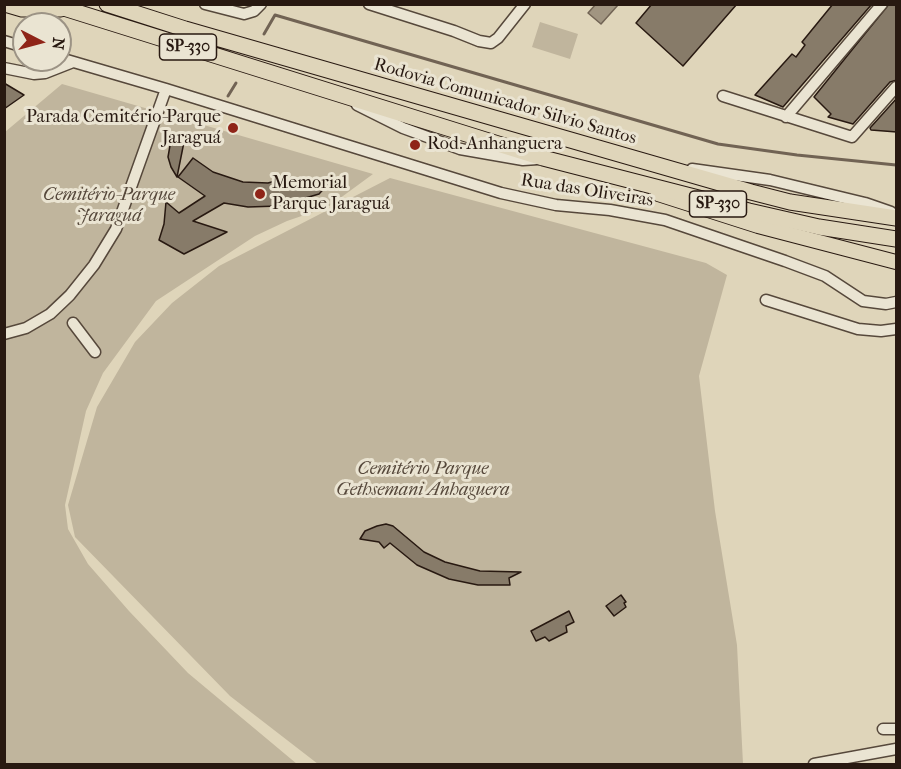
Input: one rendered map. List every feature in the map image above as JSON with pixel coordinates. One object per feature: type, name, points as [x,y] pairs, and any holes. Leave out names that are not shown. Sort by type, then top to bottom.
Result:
[{"type":"highway","points":[[5,4],[22,9],[67,9]]},
{"type":"highway","name":"SP-330","points":[[51,4],[543,158],[749,212],[819,227],[897,239]]},
{"type":"highway","name":"Rodovia Comunicador Silvio Santos","points":[[107,4],[185,29],[790,202],[897,216]]},
{"type":"main road","points":[[599,173],[758,226],[897,262]]},
{"type":"street","points":[[205,4],[244,14],[254,11],[261,4]]},
{"type":"street","points":[[369,4],[490,43],[498,38],[525,4]]},
{"type":"street","points":[[786,117],[882,4]]},
{"type":"street","points":[[4,68],[34,74],[45,73],[73,62]]},
{"type":"street","name":"Rua das Oliveiras","points":[[73,62],[501,194],[556,206],[609,210],[665,220],[825,276],[863,301],[897,303]]},
{"type":"street","points":[[723,96],[852,137],[897,87]]},
{"type":"street","points":[[4,334],[26,328],[50,314],[70,295],[94,265],[116,229],[166,89]]},
{"type":"street","points":[[766,300],[858,329],[881,331],[897,329]]},
{"type":"street","points":[[73,323],[95,352]]},
{"type":"street","points":[[883,729],[897,729]]},
{"type":"street","points":[[814,765],[897,749]]},
{"type":"green space","points":[[540,22],[578,34],[570,59],[532,47]]},
{"type":"green space","name":"Cemitério-Parque Jaraguá","points":[[62,84],[373,174],[328,207],[287,221],[255,236],[156,301],[103,373],[86,411],[65,505],[68,529],[88,564],[129,611],[188,673],[297,764],[5,764],[5,132]]},
{"type":"green space","name":"Cemitério Parque Gethsemani Anhaguera","points":[[390,178],[706,263],[727,275],[699,376],[715,511],[737,645],[743,764],[318,764],[230,696],[75,537],[68,505],[97,407],[135,342],[172,303],[219,266]]},
{"type":"shaded area","points":[[596,4],[618,5],[601,24],[588,13]]},
{"type":"building","points":[[652,4],[737,4],[683,66],[636,23]]},
{"type":"building","points":[[833,4],[872,4],[783,107],[755,95],[792,54],[796,57],[805,45],[802,42]]},
{"type":"building","points":[[889,4],[897,4],[897,80],[890,82],[853,124],[828,117],[831,114],[814,97]]},
{"type":"building","points":[[4,83],[24,95],[4,109]]},
{"type":"building","points":[[897,98],[897,132],[871,130],[870,128]]},
{"type":"building","points":[[172,134],[185,137],[177,177],[168,157]]},
{"type":"building","name":"Memorial Parque Jaraguá","points":[[193,158],[213,172],[243,182],[268,183],[290,177],[295,189],[318,181],[331,181],[319,194],[278,206],[248,207],[224,203],[193,221],[227,232],[184,254],[159,240],[164,224],[166,202],[179,213],[205,196],[178,177]]},
{"type":"building","points":[[386,524],[393,526],[424,552],[445,562],[480,571],[521,572],[509,578],[510,585],[478,585],[449,579],[417,565],[390,543],[384,548],[379,542],[360,539],[365,531]]},
{"type":"building","points":[[621,595],[626,602],[624,603],[626,607],[614,616],[606,606]]},
{"type":"building","points":[[569,611],[574,622],[566,626],[567,632],[549,641],[545,637],[536,641],[531,631]]},
{"type":"waterway","points":[[264,34],[275,15],[718,144],[896,165]]},
{"type":"waterway","points":[[228,96],[236,83]]},
{"type":"place","name":"Parada Cemitério-Parque Jaraguá","points":[[233,128]]},
{"type":"place","name":"Rod. Anhanguera","points":[[415,145]]},
{"type":"place","name":"Memorial Parque Jaraguá","points":[[260,194]]}]
